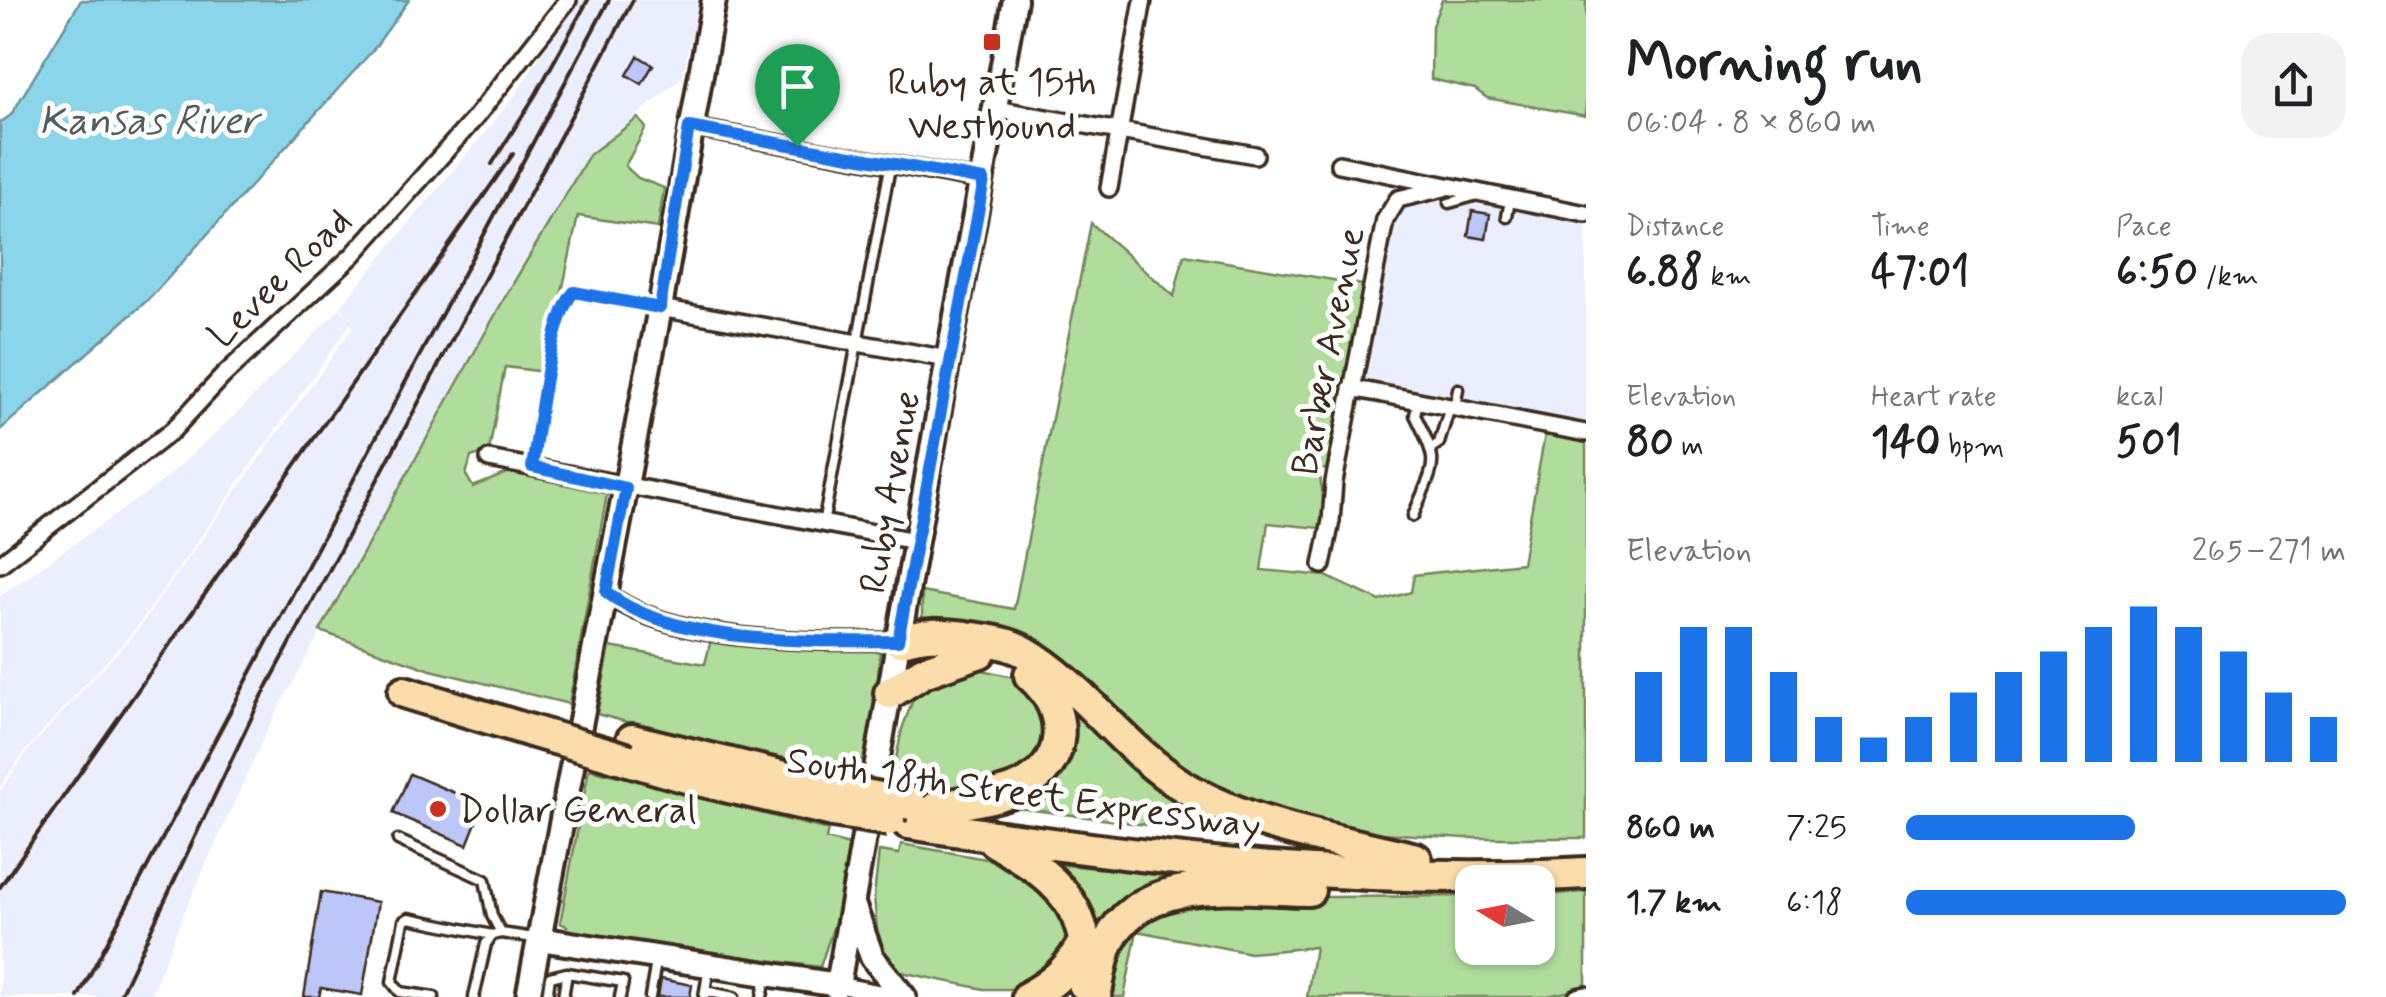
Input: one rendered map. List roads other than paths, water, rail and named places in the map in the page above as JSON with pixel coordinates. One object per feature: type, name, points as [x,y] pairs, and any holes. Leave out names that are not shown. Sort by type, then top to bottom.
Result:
[{"type":"highway","points":[[898,641],[928,632],[1000,642],[1022,650],[1181,785],[1224,807],[1273,825],[1416,859]]},
{"type":"highway","points":[[898,641],[1003,658],[1047,688],[1060,729],[1056,750],[1037,778],[1020,787],[919,812]]},
{"type":"highway","points":[[890,692],[923,672],[980,652]]},
{"type":"highway","name":"South 18th Street Expressway","points":[[407,684],[630,750],[690,778],[834,800],[1179,844],[1416,859],[1586,856]]},
{"type":"highway","name":"South 18th Street Expressway","points":[[919,812],[983,835],[1212,864],[1328,874],[1586,873]]},
{"type":"highway","points":[[983,835],[1035,865],[1069,898],[1081,920],[1085,940],[1087,963],[1082,997]]},
{"type":"highway","points":[[1095,997],[1108,944],[1118,928],[1131,913],[1163,896],[1202,890],[1355,890],[1445,876]]},
{"type":"highway","points":[[1028,997],[1053,983],[1073,963],[1085,940]]},
{"type":"street","name":"Levee Road","points":[[0,564],[174,430],[223,376],[353,256],[475,118],[568,0]]},
{"type":"street","points":[[528,997],[660,308],[714,0]]},
{"type":"street","name":"Ruby Avenue","points":[[837,991],[948,359],[1016,0]]},
{"type":"street","points":[[1109,188],[1143,0]]},
{"type":"street","points":[[996,109],[1255,156]]},
{"type":"street","points":[[689,127],[984,180]]},
{"type":"street","points":[[1339,164],[1427,181],[1447,196],[1478,194],[1586,214]]},
{"type":"street","name":"Barber Avenue","points":[[1322,565],[1351,388],[1385,220],[1398,199],[1447,196]]},
{"type":"street","points":[[660,308],[948,359]]},
{"type":"street","points":[[1351,388],[1586,433]]},
{"type":"street","points":[[489,460],[916,540]]},
{"type":"street","points":[[606,592],[623,606],[667,623],[745,636],[898,641]]},
{"type":"street","points":[[852,901],[872,957],[903,997]]},
{"type":"street","points":[[539,938],[720,966],[764,985],[903,997]]},
{"type":"street","points":[[1578,997],[1586,995]]},
{"type":"lane","points":[[823,524],[891,162]]},
{"type":"lane","points":[[1507,217],[1510,200]]},
{"type":"lane","points":[[532,467],[566,300],[574,292],[660,308]]},
{"type":"lane","points":[[1433,447],[1439,443],[1458,389]]},
{"type":"lane","points":[[1413,516],[1434,462],[1433,447],[1415,416],[1418,401]]},
{"type":"lane","points":[[398,840],[485,880],[496,934]]},
{"type":"lane","points":[[434,997],[400,992],[392,982],[404,921],[409,918],[539,938]]},
{"type":"lane","points":[[474,997],[486,944],[496,934]]},
{"type":"lane","points":[[581,975],[597,948]]},
{"type":"lane","points":[[597,948],[602,979]]},
{"type":"lane","points":[[650,997],[657,957]]},
{"type":"lane","points":[[720,966],[731,996],[704,994],[720,966]]},
{"type":"lane","points":[[563,997],[567,973]]},
{"type":"lane","points":[[547,997],[550,977],[567,973],[622,982],[620,997]]},
{"type":"water","name":"Kansas River","points":[[81,0],[409,0],[373,50],[151,297],[0,430],[0,123],[11,115]]},
{"type":"railway","points":[[492,164],[588,0]]},
{"type":"railway","points":[[78,997],[609,0]]},
{"type":"railway","points":[[119,997],[258,704],[633,0]]},
{"type":"railway","points":[[0,887],[513,154]]},
{"type":"place","name":"Ruby at 15th Westbound","points":[[992,42]]},
{"type":"place","name":"Dollar General","points":[[438,809]]}]
